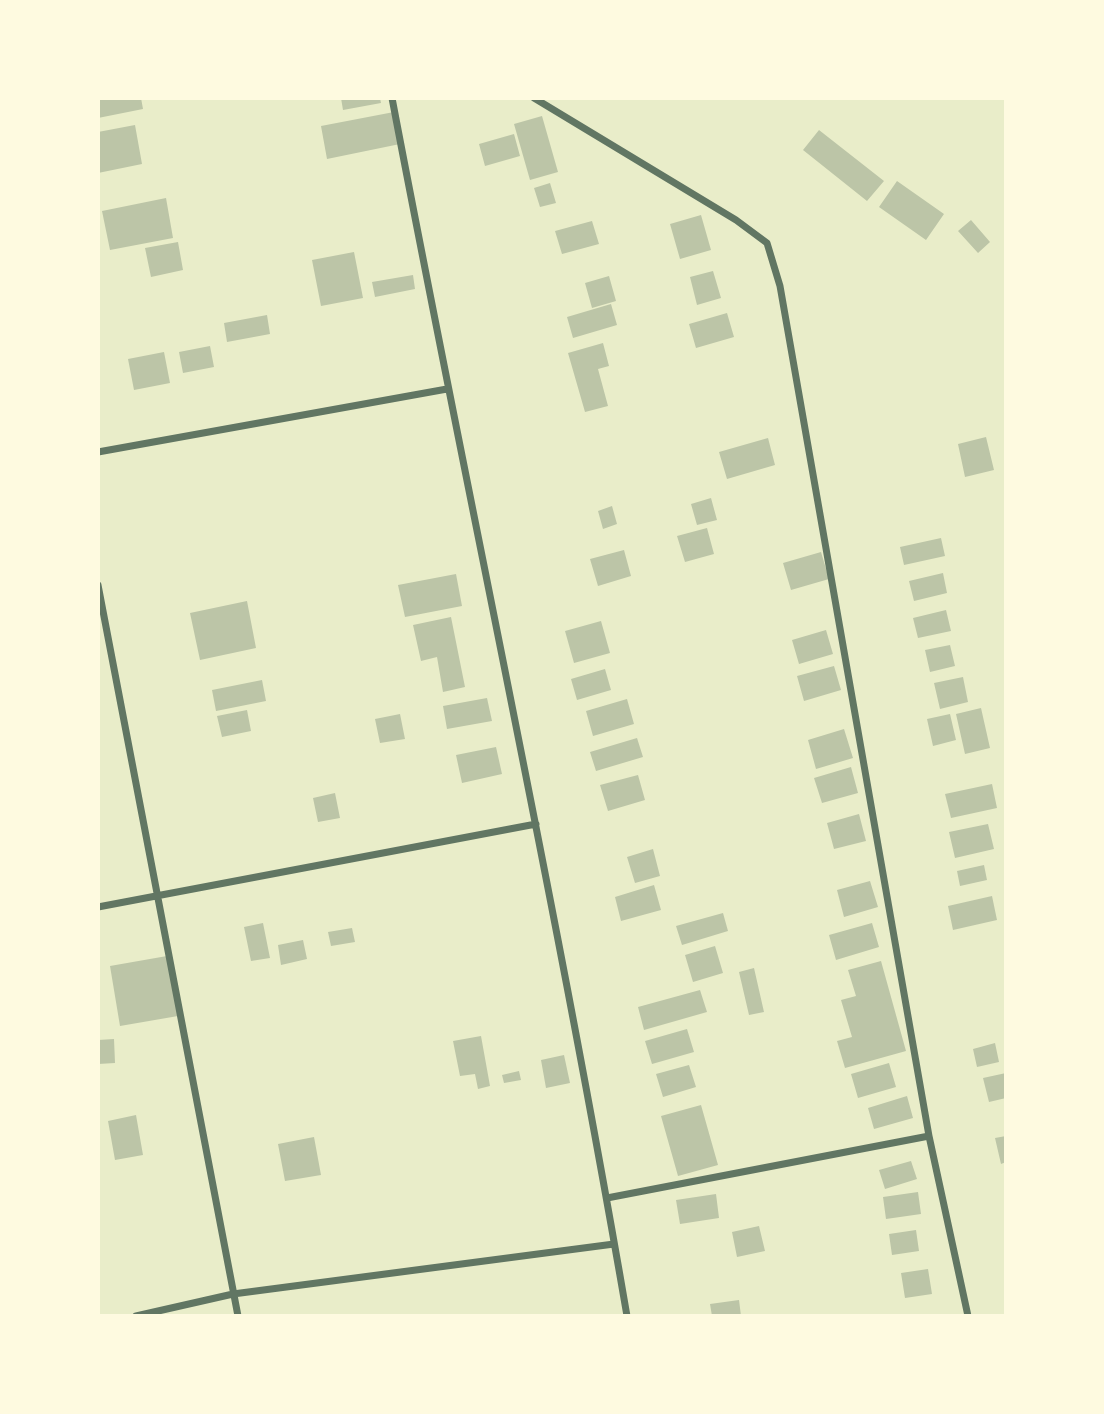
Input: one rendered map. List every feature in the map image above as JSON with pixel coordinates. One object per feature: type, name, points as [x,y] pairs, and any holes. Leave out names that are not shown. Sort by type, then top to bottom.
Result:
[{"type":"street","points":[[392,98],[447,389],[536,824],[627,1316]]},
{"type":"street","points":[[534,98],[736,220],[767,243],[780,286],[929,1136],[968,1316]]},
{"type":"street","points":[[98,452],[447,389]]},
{"type":"street","points":[[98,585],[238,1316]]},
{"type":"street","points":[[98,907],[536,824]]},
{"type":"street","points":[[607,1198],[929,1136]]},
{"type":"street","points":[[136,1316],[233,1294],[614,1244]]},
{"type":"building","points":[[98,98],[141,98],[143,109],[98,118]]},
{"type":"building","points":[[341,98],[380,98],[381,103],[343,110]]},
{"type":"building","points":[[394,112],[400,144],[327,159],[321,126]]},
{"type":"building","points":[[542,116],[558,172],[530,180],[514,124]]},
{"type":"building","points":[[135,125],[142,164],[98,173],[98,132]]},
{"type":"building","points":[[819,130],[884,181],[867,201],[803,150]]},
{"type":"building","points":[[514,134],[520,156],[485,166],[479,144]]},
{"type":"building","points":[[897,181],[944,214],[926,240],[879,207]]},
{"type":"building","points":[[550,183],[556,203],[540,207],[534,188]]},
{"type":"building","points":[[166,198],[173,238],[110,250],[102,211]]},
{"type":"building","points":[[701,215],[711,250],[680,259],[670,224]]},
{"type":"building","points":[[971,220],[990,242],[978,253],[958,231]]},
{"type":"building","points":[[592,221],[599,244],[562,254],[555,231]]},
{"type":"building","points":[[178,242],[183,270],[151,277],[145,248]]},
{"type":"building","points":[[354,252],[363,298],[321,306],[312,260]]},
{"type":"building","points":[[713,271],[721,298],[697,305],[690,277]]},
{"type":"building","points":[[413,275],[415,289],[375,297],[372,282]]},
{"type":"building","points":[[609,276],[616,301],[592,308],[585,283]]},
{"type":"building","points":[[611,304],[617,325],[573,338],[567,317]]},
{"type":"building","points":[[727,313],[734,337],[696,348],[689,324]]},
{"type":"building","points":[[267,315],[270,334],[227,342],[224,323]]},
{"type":"building","points":[[603,343],[609,366],[598,369],[608,406],[585,412],[568,353]]},
{"type":"building","points":[[210,346],[214,367],[183,373],[179,352]]},
{"type":"building","points":[[164,352],[170,383],[134,390],[128,359]]},
{"type":"building","points":[[986,437],[994,470],[965,477],[958,444]]},
{"type":"building","points":[[768,438],[775,465],[727,479],[719,452]]},
{"type":"building","points":[[711,498],[717,520],[697,525],[691,504]]},
{"type":"building","points":[[612,506],[617,524],[603,529],[598,511]]},
{"type":"building","points":[[707,528],[714,554],[685,562],[677,536]]},
{"type":"building","points":[[941,538],[945,556],[904,565],[900,547]]},
{"type":"building","points":[[624,550],[631,576],[598,586],[590,559]]},
{"type":"building","points":[[821,552],[829,579],[791,590],[783,563]]},
{"type":"building","points":[[943,573],[947,593],[914,601],[909,581]]},
{"type":"building","points":[[456,574],[462,606],[405,617],[398,585]]},
{"type":"building","points":[[247,601],[256,648],[200,660],[190,613]]},
{"type":"building","points":[[946,610],[951,631],[918,638],[913,618]]},
{"type":"building","points":[[451,617],[465,687],[443,692],[437,657],[421,661],[413,625]]},
{"type":"building","points":[[601,621],[610,653],[574,663],[565,631]]},
{"type":"building","points":[[826,630],[833,654],[799,664],[792,640]]},
{"type":"building","points":[[950,645],[955,666],[930,672],[925,650]]},
{"type":"building","points":[[834,666],[841,690],[804,701],[797,676]]},
{"type":"building","points":[[605,669],[611,690],[577,700],[571,679]]},
{"type":"building","points":[[963,677],[968,702],[940,709],[934,683]]},
{"type":"building","points":[[262,680],[266,701],[216,711],[212,690]]},
{"type":"building","points":[[487,698],[492,721],[447,729],[443,706]]},
{"type":"building","points":[[627,699],[634,724],[593,736],[586,711]]},
{"type":"building","points":[[981,708],[990,748],[965,754],[956,714]]},
{"type":"building","points":[[247,710],[251,731],[222,737],[217,716]]},
{"type":"building","points":[[400,714],[405,739],[380,743],[375,719]]},
{"type":"building","points":[[950,714],[956,740],[933,746],[927,719]]},
{"type":"building","points":[[844,729],[853,758],[816,769],[808,740]]},
{"type":"building","points":[[637,738],[643,757],[596,771],[590,752]]},
{"type":"building","points":[[496,747],[502,774],[462,783],[456,755]]},
{"type":"building","points":[[851,767],[858,793],[822,803],[814,778]]},
{"type":"building","points":[[638,775],[645,800],[608,811],[600,785]]},
{"type":"building","points":[[992,784],[997,808],[951,818],[945,794]]},
{"type":"building","points":[[335,793],[340,818],[318,822],[313,798]]},
{"type":"building","points":[[859,814],[866,841],[834,849],[827,823]]},
{"type":"building","points":[[988,824],[994,849],[955,858],[949,832]]},
{"type":"building","points":[[653,849],[660,876],[635,883],[627,857]]},
{"type":"building","points":[[984,865],[987,880],[960,886],[957,871]]},
{"type":"building","points":[[870,881],[878,907],[844,917],[837,890]]},
{"type":"building","points":[[654,885],[661,910],[621,921],[615,897]]},
{"type":"building","points":[[992,896],[997,920],[953,930],[948,906]]},
{"type":"building","points":[[723,913],[728,931],[682,945],[676,926]]},
{"type":"building","points":[[263,923],[270,958],[251,961],[244,927]]},
{"type":"building","points":[[872,923],[879,947],[836,960],[829,935]]},
{"type":"building","points":[[352,928],[355,942],[331,946],[328,932]]},
{"type":"building","points":[[303,940],[307,959],[281,965],[278,945]]},
{"type":"building","points":[[715,946],[723,973],[693,982],[685,955]]},
{"type":"building","points":[[167,956],[178,1016],[120,1026],[110,966]]},
{"type":"building","points":[[881,961],[906,1051],[845,1068],[837,1041],[852,1037],[841,1000],[856,996],[848,970]]},
{"type":"building","points":[[754,968],[764,1012],[749,1015],[739,972]]},
{"type":"building","points":[[700,990],[707,1012],[644,1030],[638,1007]]},
{"type":"building","points":[[687,1029],[694,1052],[652,1064],[645,1041]]},
{"type":"building","points":[[481,1036],[490,1086],[478,1089],[475,1074],[460,1076],[453,1041]]},
{"type":"building","points":[[114,1039],[115,1063],[98,1064],[98,1040]]},
{"type":"building","points":[[995,1043],[999,1062],[977,1067],[973,1049]]},
{"type":"building","points":[[564,1055],[570,1083],[546,1088],[541,1060]]},
{"type":"building","points":[[889,1063],[896,1087],[858,1098],[851,1074]]},
{"type":"building","points":[[689,1065],[696,1087],[663,1097],[656,1074]]},
{"type":"building","points":[[519,1071],[521,1080],[504,1083],[502,1075]]},
{"type":"building","points":[[1006,1073],[1006,1098],[989,1102],[983,1078]]},
{"type":"building","points":[[907,1096],[913,1118],[874,1129],[868,1108]]},
{"type":"building","points":[[701,1105],[718,1165],[678,1176],[661,1116]]},
{"type":"building","points":[[136,1115],[143,1155],[115,1160],[108,1121]]},
{"type":"building","points":[[1006,1136],[1006,1162],[1001,1164],[995,1138]]},
{"type":"building","points":[[314,1137],[321,1175],[285,1181],[278,1144]]},
{"type":"building","points":[[911,1161],[917,1179],[885,1189],[879,1170]]},
{"type":"building","points":[[918,1192],[921,1214],[886,1219],[883,1197]]},
{"type":"building","points":[[716,1194],[719,1218],[680,1224],[676,1200]]},
{"type":"building","points":[[759,1226],[765,1251],[737,1257],[732,1232]]},
{"type":"building","points":[[916,1230],[919,1251],[892,1255],[889,1234]]},
{"type":"building","points":[[928,1269],[932,1294],[905,1298],[901,1273]]},
{"type":"building","points":[[739,1300],[741,1316],[712,1316],[710,1304]]}]
